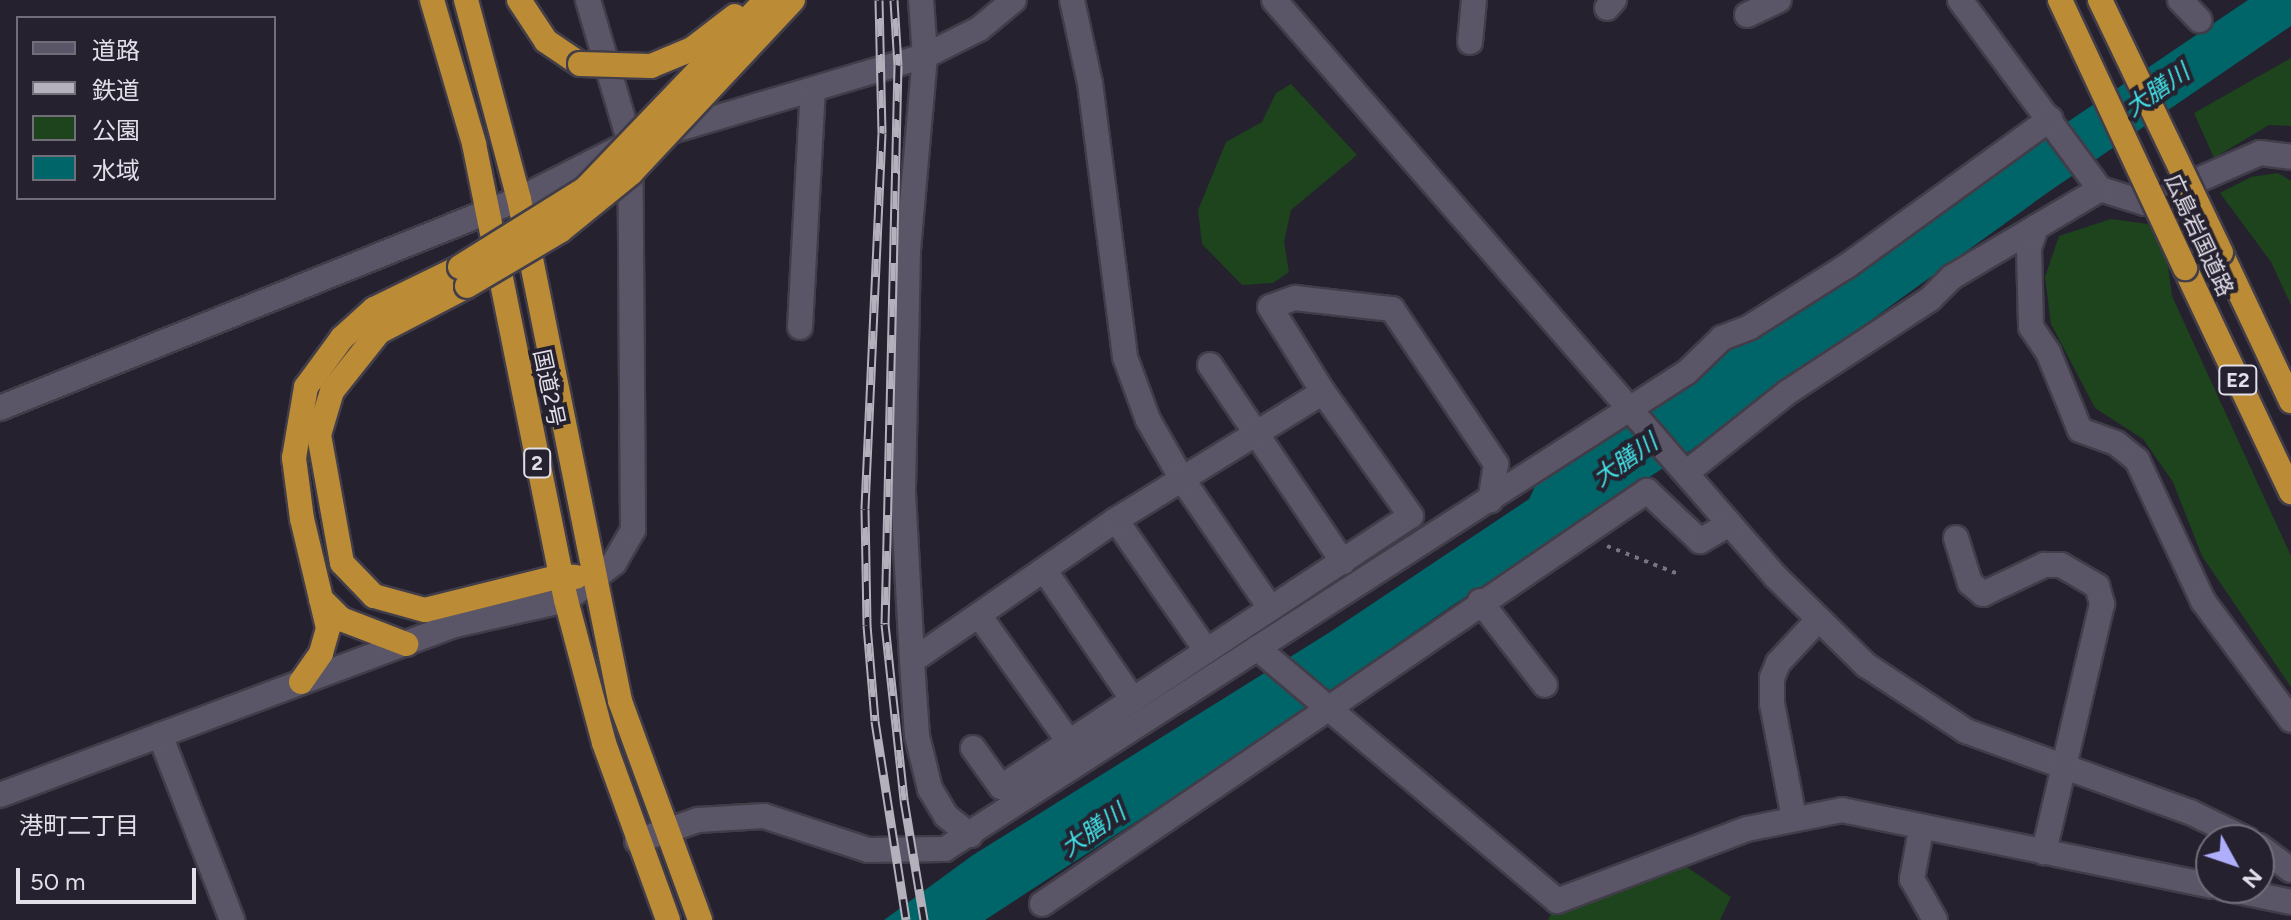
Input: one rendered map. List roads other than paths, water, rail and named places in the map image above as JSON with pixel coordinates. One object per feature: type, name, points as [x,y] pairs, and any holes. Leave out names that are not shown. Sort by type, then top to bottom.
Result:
[{"type":"highway","name":"国道2号","points":[[432,0],[474,144],[563,588],[604,743],[668,920]]},
{"type":"highway","name":"国道2号","points":[[466,0],[519,199],[592,578],[620,701],[700,920]]},
{"type":"highway","points":[[519,0],[546,41],[580,64],[651,66],[692,49],[757,0]]},
{"type":"highway","points":[[592,578],[563,588],[425,610],[374,596],[342,563],[326,494],[319,435],[332,391],[379,332],[464,276],[585,189],[766,0]]},
{"type":"highway","points":[[301,682],[321,653],[328,628],[294,458],[306,387],[342,338],[374,309],[464,276],[560,231],[631,173],[793,0]]},
{"type":"highway","name":"広島岩国道路","points":[[2060,0],[2291,492]]},
{"type":"highway","name":"広島岩国道路","points":[[2100,0],[2291,401]]},
{"type":"highway","points":[[321,599],[341,619],[406,644]]},
{"type":"street","points":[[588,0],[630,143],[633,530],[614,563],[592,578]]},
{"type":"street","points":[[921,0],[925,56],[908,264],[903,493],[912,661],[917,736],[930,789],[946,816],[970,835]]},
{"type":"street","points":[[0,408],[519,199],[630,143],[925,56],[979,29],[1014,0]]},
{"type":"street","points":[[1072,0],[1090,83],[1125,357],[1148,420],[1182,479],[1269,606]]},
{"type":"street","points":[[1274,0],[1730,524],[1818,620],[1866,665],[1920,705],[1966,731],[2062,769],[2190,812],[2215,824]]},
{"type":"street","points":[[1470,42],[1474,0]]},
{"type":"street","points":[[1747,15],[1779,0]]},
{"type":"street","points":[[2180,0],[2199,20]]},
{"type":"street","points":[[1963,1],[2097,185],[2145,203],[2260,153],[2291,157]]},
{"type":"street","points":[[800,327],[813,90]]},
{"type":"street","points":[[637,841],[698,820],[764,816],[868,850],[897,854],[945,849],[1263,653],[1325,605],[1687,372],[1722,338],[1750,327],[1847,266],[2053,122]]},
{"type":"street","points":[[1683,470],[1788,392],[1930,299],[1952,277],[2012,237],[2036,227],[2097,185]]},
{"type":"street","points":[[2036,227],[2029,249],[2031,327],[2048,352],[2080,430],[2116,443],[2137,460],[2203,601],[2291,720]]},
{"type":"street","points":[[973,748],[1001,787],[1269,606],[1411,516],[1323,392],[1270,307],[1295,298],[1392,309],[1496,464],[1490,501]]},
{"type":"street","points":[[1210,365],[1260,434],[1335,567],[1325,605]]},
{"type":"street","points":[[912,661],[981,618],[1116,520],[1260,434],[1323,392]]},
{"type":"street","points":[[1042,904],[1323,708],[1647,491],[1700,541],[1730,524]]},
{"type":"street","points":[[1116,520],[1206,650]]},
{"type":"street","points":[[1956,538],[1970,583],[1983,594],[2044,565],[2061,565],[2097,586],[2102,604],[2044,852]]},
{"type":"street","points":[[1045,571],[1133,700]]},
{"type":"street","points":[[0,795],[455,625],[563,588]]},
{"type":"street","points":[[1480,601],[1545,685]]},
{"type":"street","points":[[981,618],[1069,742]]},
{"type":"street","points":[[1794,818],[1772,704],[1772,678],[1778,663],[1818,620]]},
{"type":"street","points":[[1263,653],[1323,708],[1557,901],[1747,829],[1842,810],[1921,830],[2195,883]]},
{"type":"street","points":[[160,735],[232,920]]},
{"type":"street","points":[[1921,830],[1912,879],[1935,920]]},
{"type":"water","name":"大膳川","points":[[2248,0],[2291,0],[2291,26],[2047,193],[1694,448],[1450,607],[1237,756],[985,920],[884,920],[973,855],[1330,632],[1529,499],[1538,480]]},
{"type":"railway","points":[[879,0],[882,133],[865,509],[867,625],[875,721],[906,920]]},
{"type":"railway","points":[[894,0],[898,65],[885,624],[904,800],[924,920]]},
{"type":"district","name":"港町二丁目","points":[[79,826]]}]
